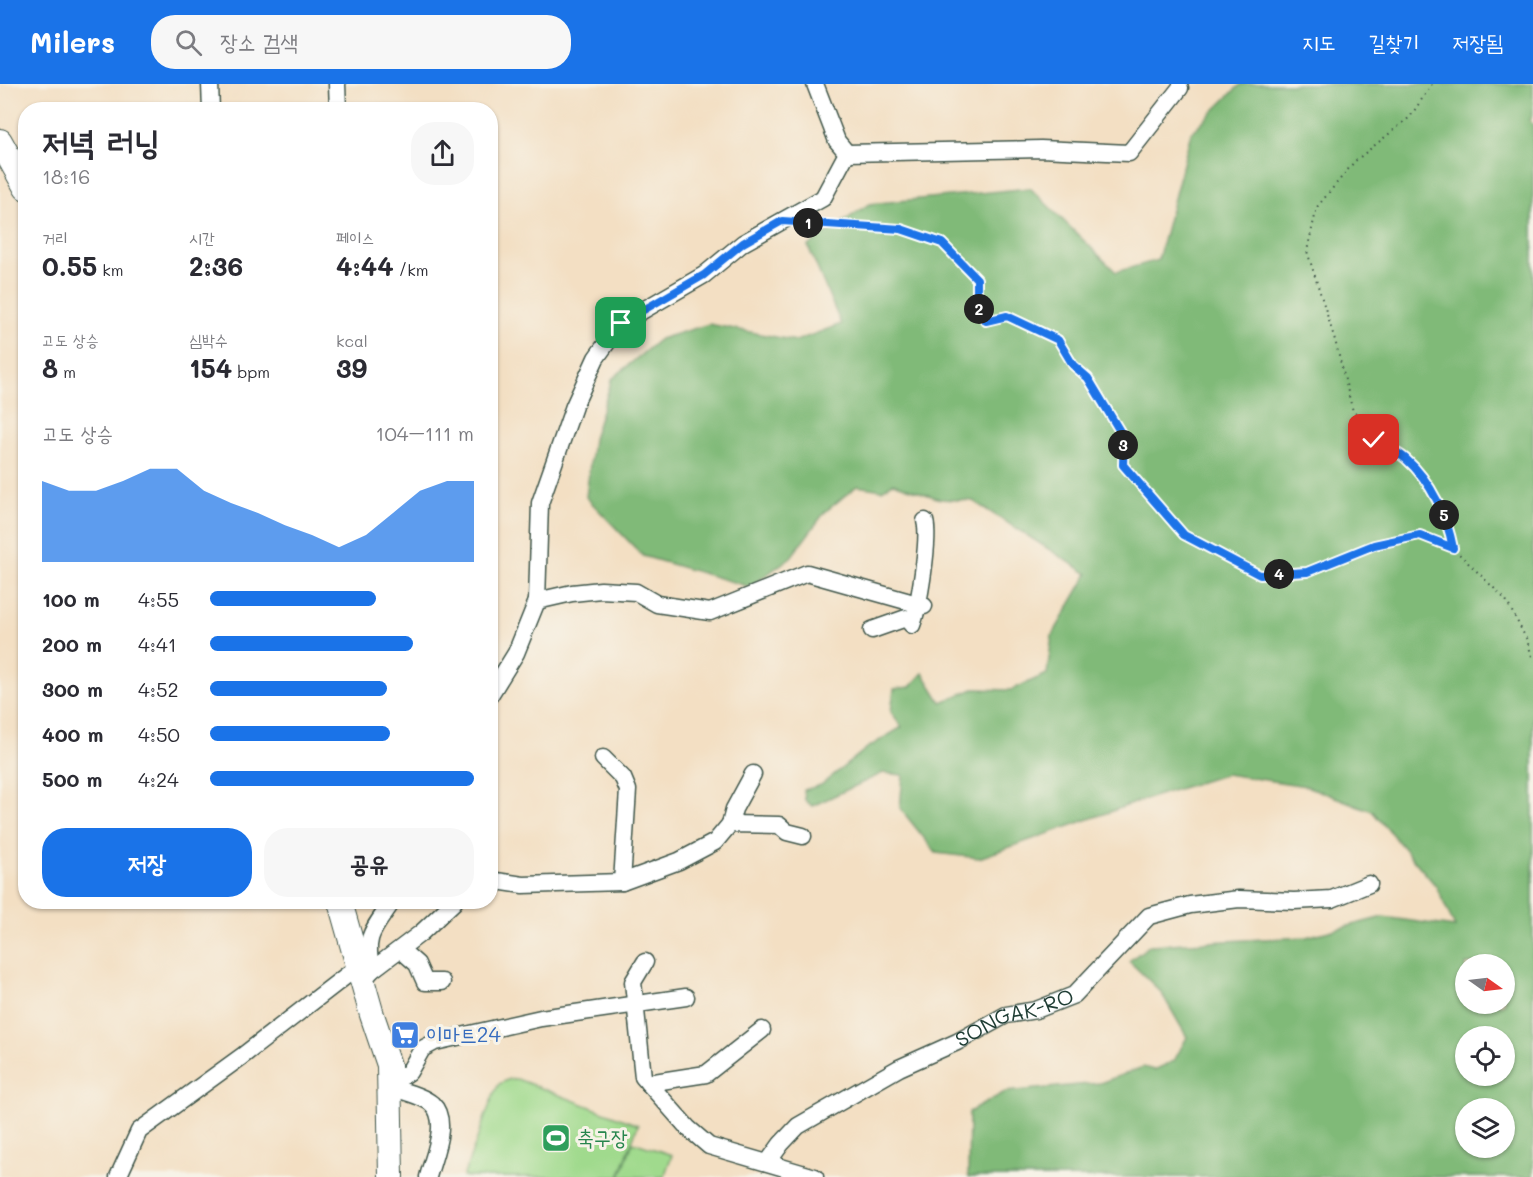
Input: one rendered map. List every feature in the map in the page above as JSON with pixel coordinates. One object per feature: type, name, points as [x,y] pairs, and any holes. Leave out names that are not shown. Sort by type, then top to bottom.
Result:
[{"type":"main road","points":[[0,141],[18,174]]},
{"type":"main road","points":[[0,154],[18,186]]},
{"type":"main road","points":[[343,909],[389,1065],[391,1177]]},
{"type":"main road","points":[[362,974],[380,1092],[381,1177]]},
{"type":"street","points":[[210,84],[211,102]]},
{"type":"street","points":[[337,84],[338,102]]},
{"type":"street","points":[[815,84],[837,141],[847,153]]},
{"type":"street","points":[[847,153],[1041,149],[1129,153],[1180,88]]},
{"type":"street","points":[[498,682],[516,653],[537,601],[540,503],[574,406],[596,358],[621,323],[704,275],[743,243],[823,198],[847,153]]},
{"type":"street","points":[[872,630],[906,618],[912,625],[922,605],[927,537],[925,521]]},
{"type":"street","points":[[537,601],[581,592],[636,592],[657,604],[710,612],[807,573],[922,605]]},
{"type":"street","points":[[603,758],[623,778],[628,790],[622,882]]},
{"type":"street","points":[[498,881],[523,885],[622,882],[679,861],[715,842],[730,824],[734,808],[753,774]]},
{"type":"street","points":[[730,824],[779,825],[787,832],[803,836]]},
{"type":"street","name":"SONGAK-RO","points":[[768,1162],[798,1126],[899,1068],[957,1042],[1006,1015],[1036,1010],[1074,995],[1149,916],[1190,905],[1239,899],[1294,902],[1332,899],[1369,884]]},
{"type":"street","points":[[362,974],[372,932],[387,909]]},
{"type":"street","points":[[118,1177],[139,1131],[241,1057],[401,950],[446,909]]},
{"type":"street","points":[[401,950],[417,964],[425,982],[442,982]]},
{"type":"street","points":[[645,962],[633,981],[633,1005],[643,1077],[688,1128],[709,1146],[814,1177]]},
{"type":"street","points":[[388,1086],[409,1072],[423,1049],[435,1042],[541,1018],[686,997]]},
{"type":"street","points":[[648,1083],[706,1074],[762,1030]]},
{"type":"street","points":[[388,1086],[431,1104],[439,1116],[439,1137],[428,1177]]},
{"type":"path","points":[[1432,84],[1410,117],[1355,161],[1317,207],[1307,251],[1352,408],[1374,440],[1406,459],[1435,495],[1449,526],[1453,548]]},
{"type":"path","points":[[782,221],[901,229],[942,243],[977,279],[977,305],[986,321],[1007,316],[1058,340],[1073,365],[1088,378],[1124,438],[1123,465],[1184,535],[1260,575],[1307,572],[1374,545],[1420,535],[1453,548],[1506,600],[1527,639],[1533,660]]},
{"type":"green space","points":[[1241,84],[1533,84],[1533,115],[1530,120],[1533,126],[1533,1177],[968,1177],[969,1112],[1005,1092],[1100,1083],[1143,1067],[1154,1070],[1174,1061],[1187,1037],[1161,992],[1129,961],[1150,945],[1306,937],[1383,917],[1455,927],[1436,886],[1372,811],[1306,786],[1226,774],[1143,800],[979,858],[936,853],[900,808],[903,775],[883,773],[812,806],[805,800],[804,790],[821,785],[867,748],[902,727],[891,712],[894,689],[910,687],[923,673],[941,702],[974,689],[1011,690],[1047,674],[1052,636],[1088,574],[973,501],[940,499],[893,483],[882,490],[857,486],[825,512],[791,557],[750,587],[643,556],[586,497],[593,439],[612,379],[660,339],[709,324],[796,341],[841,324],[808,246],[869,204],[1030,188],[1116,272],[1158,260],[1191,133]]},
{"type":"green space","name":"축구장","points":[[509,1079],[517,1079],[638,1125],[619,1177],[463,1177],[494,1093],[499,1084]]},
{"type":"green space","points":[[633,1142],[672,1155],[664,1177],[620,1177]]},
{"type":"place","name":"이마트24","points":[[405,1035]]},
{"type":"place","name":"축구장","points":[[556,1138]]},
{"type":"route","points":[[621,323],[704,275],[743,243],[782,221],[901,229],[942,243],[977,279],[977,305],[986,321],[1007,316],[1058,340],[1073,365],[1088,378],[1124,438],[1123,465],[1184,535],[1260,575],[1307,572],[1374,545],[1420,535],[1453,548],[1449,526],[1435,495],[1406,459],[1374,440]]}]
